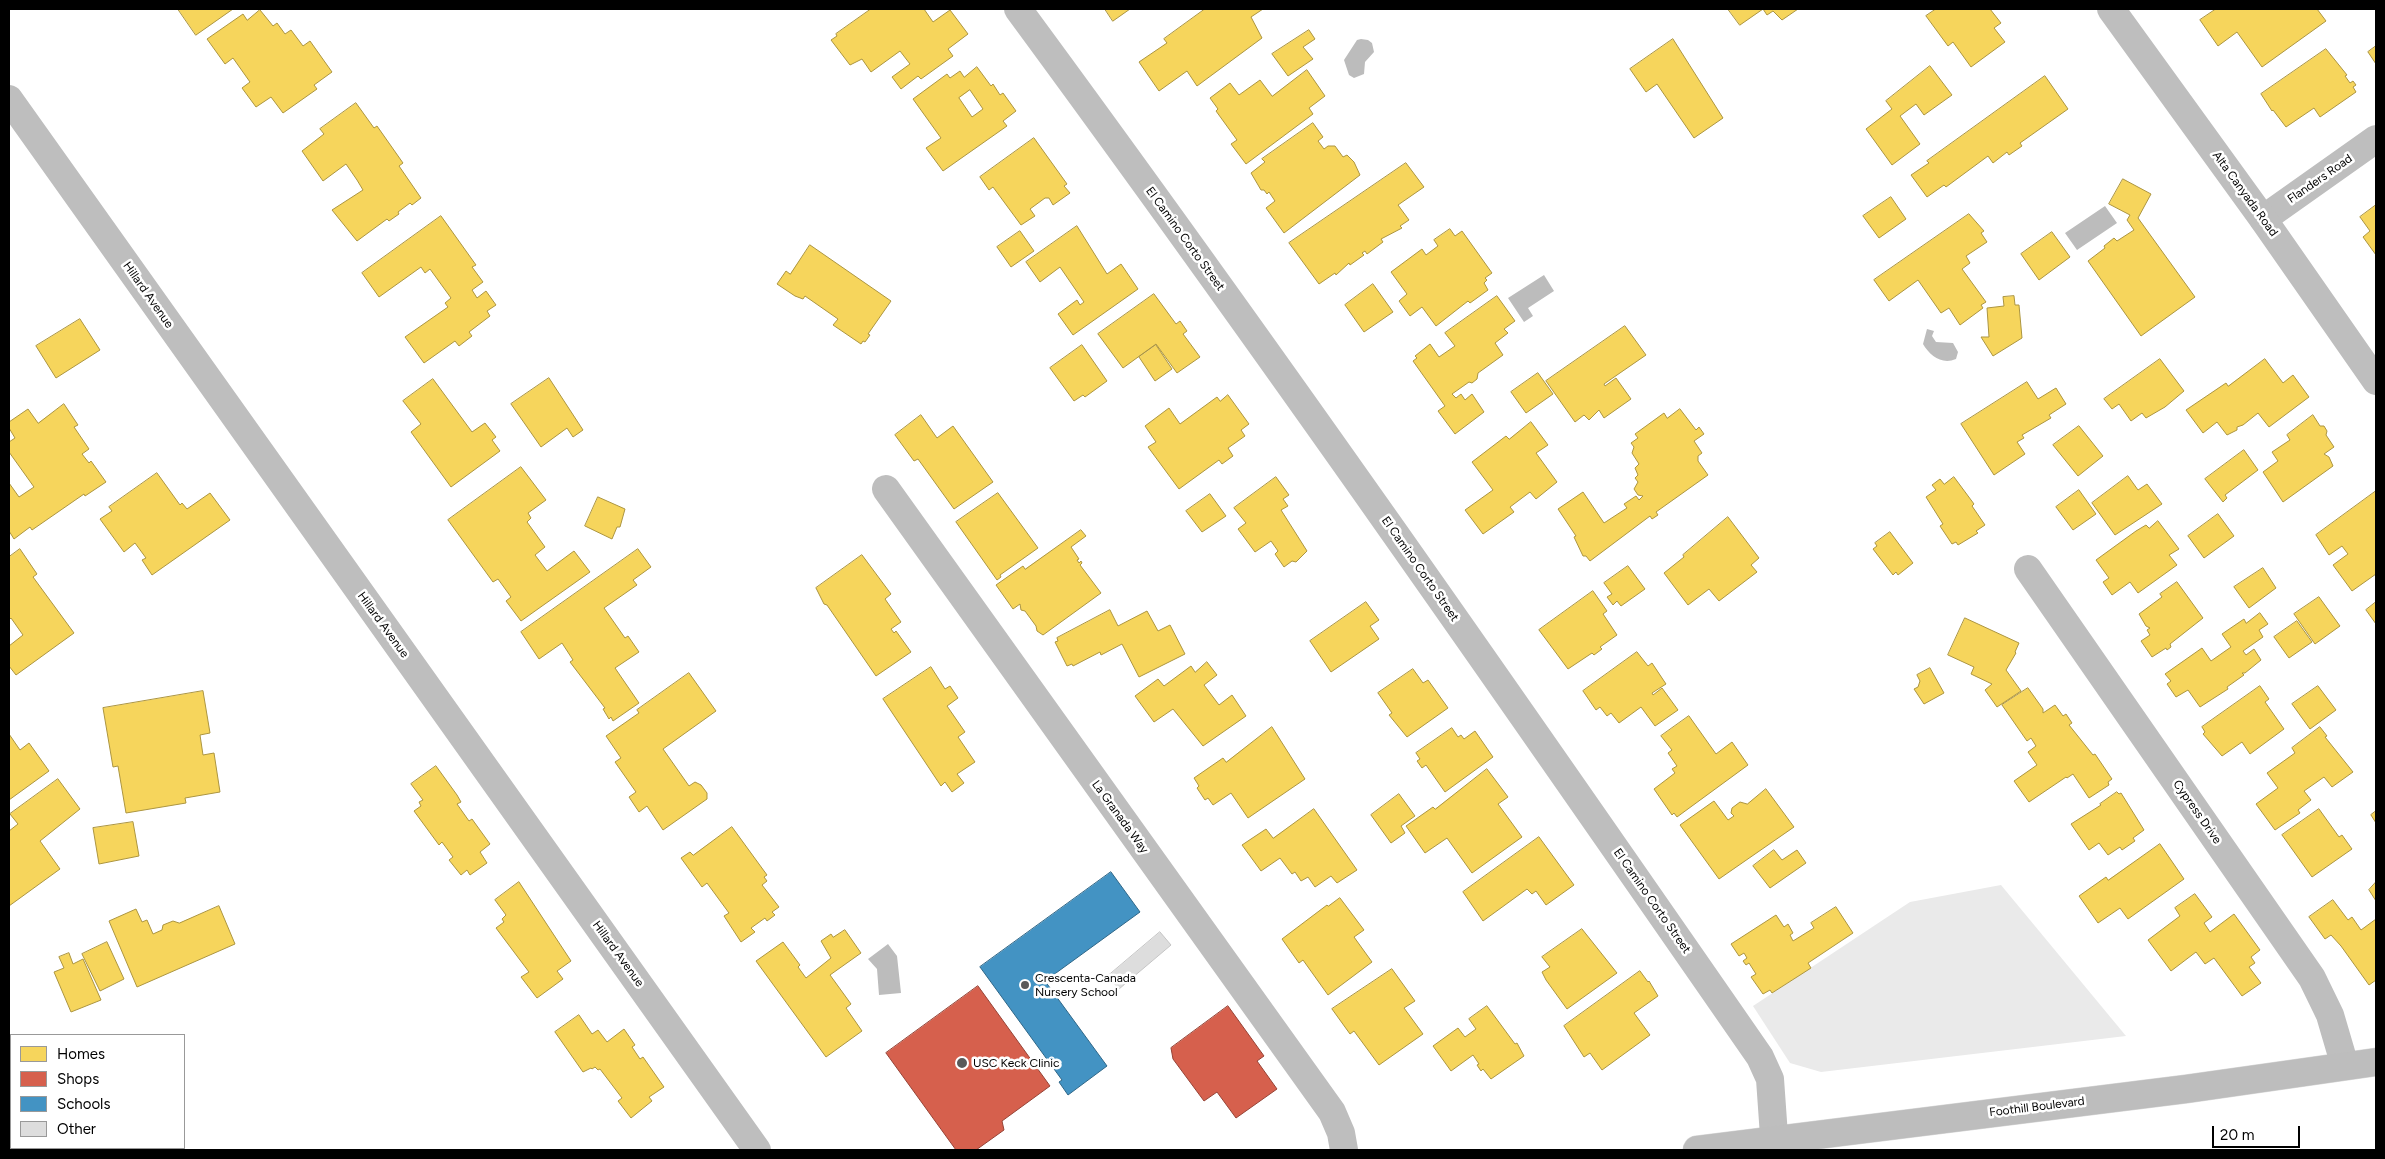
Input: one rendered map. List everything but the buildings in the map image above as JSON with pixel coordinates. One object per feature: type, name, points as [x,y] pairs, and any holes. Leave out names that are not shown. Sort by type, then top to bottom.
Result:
[{"type":"main road","name":"Foothill Boulevard","points":[[1697,1150],[1774,1145],[2376,1062]]},
{"type":"street","name":"El Camino Corto Street","points":[[1018,9],[1260,343],[1480,654],[1760,1057],[1770,1079],[1774,1145]]},
{"type":"street","name":"Alta Canyada Road","points":[[2111,9],[2263,219],[2376,381]]},
{"type":"street","name":"Hillard Avenue","points":[[9,99],[757,1150]]},
{"type":"street","name":"Flanders Road","points":[[2263,219],[2376,139]]},
{"type":"street","name":"La Granada Way","points":[[886,490],[1332,1112],[1341,1133],[1344,1150]]},
{"type":"street","name":"Cypress Drive","points":[[2028,569],[2312,978],[2330,1014],[2345,1066]]},
{"type":"shaded area","points":[[1361,39],[1372,43],[1374,52],[1365,62],[1364,74],[1354,78],[1349,75],[1344,60],[1357,40]]},
{"type":"shaded area","points":[[2105,206],[2117,223],[2077,250],[2065,233]]},
{"type":"shaded area","points":[[1544,275],[1554,291],[1528,308],[1533,316],[1524,322],[1508,298]]},
{"type":"shaded area","points":[[1927,329],[1934,331],[1932,336],[1936,342],[1953,343],[1958,352],[1956,359],[1951,361],[1941,360],[1929,352],[1923,344]]},
{"type":"shaded area","points":[[2001,885],[2126,1036],[1821,1072],[1790,1063],[1753,1006],[1910,902]]},
{"type":"shaded area","points":[[888,944],[897,956],[901,993],[879,995],[877,969],[868,959]]},
{"type":"place","name":"Crescenta-Canada Nursery School","points":[[1025,985]]},
{"type":"place","name":"USC Keck Clinic","points":[[962,1063]]}]
